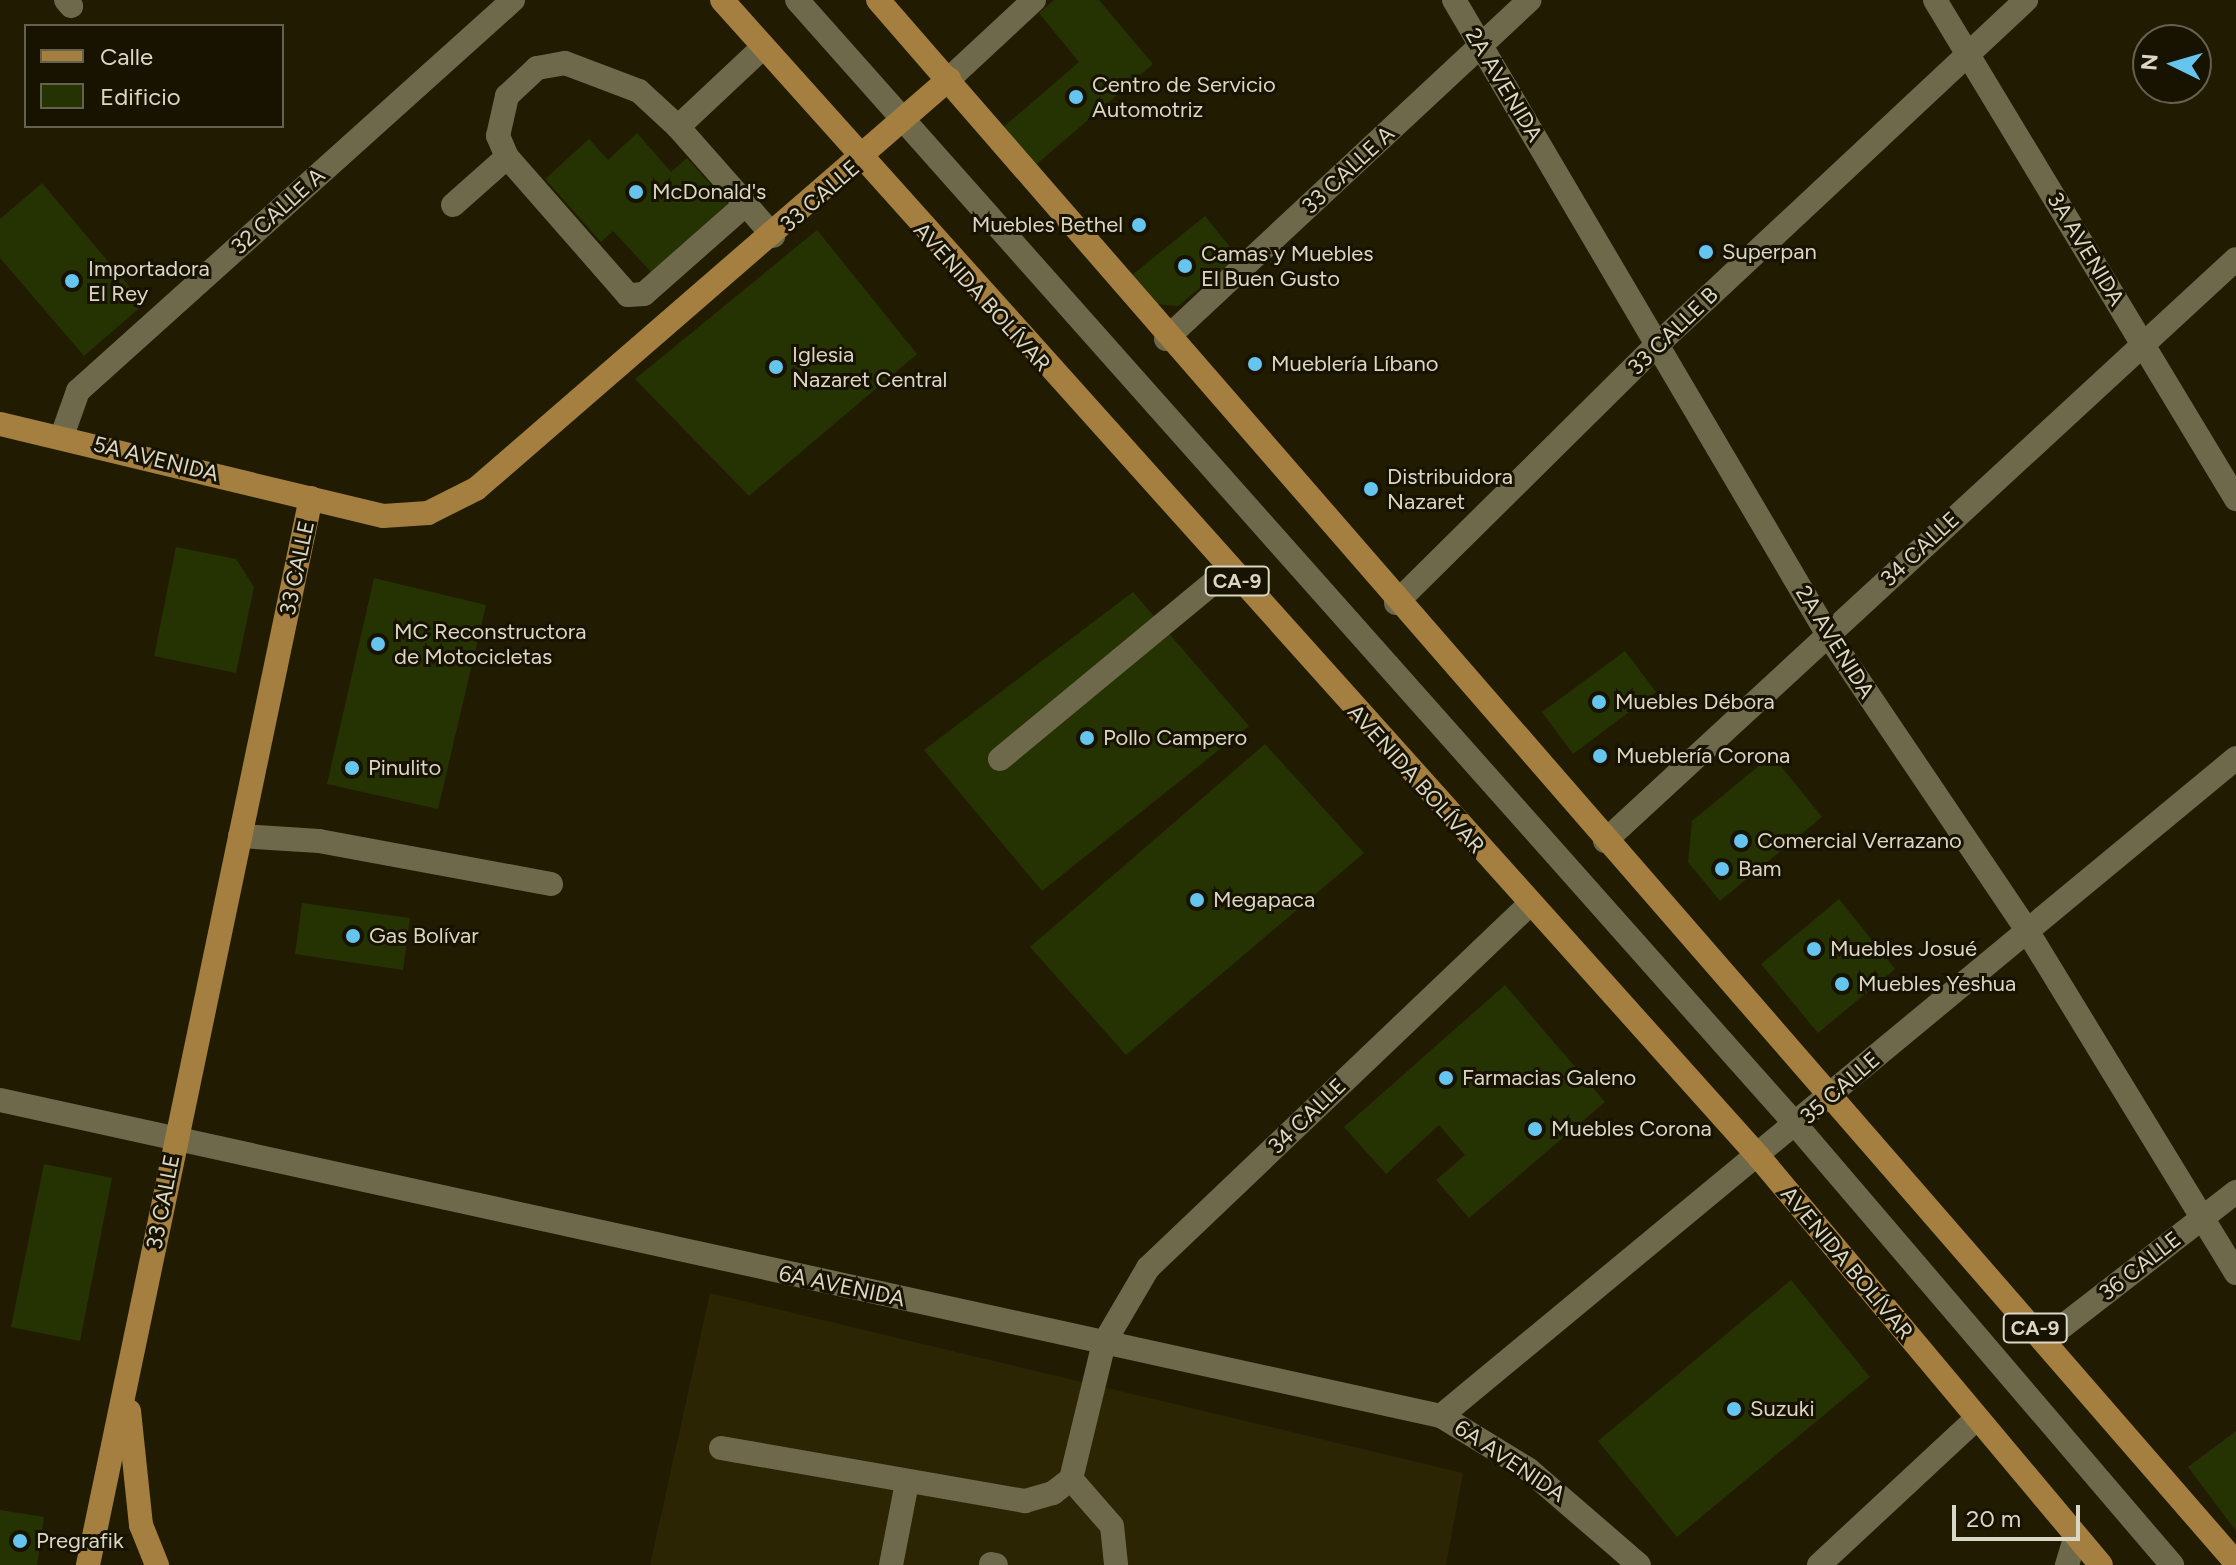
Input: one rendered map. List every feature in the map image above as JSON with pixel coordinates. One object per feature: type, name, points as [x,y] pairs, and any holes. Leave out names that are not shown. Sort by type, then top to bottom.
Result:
[{"type":"main road","name":"AVENIDA BOLÍVAR","points":[[722,0],[860,161],[1227,571],[1759,1157],[2101,1565]]},
{"type":"main road","name":"CA-9","points":[[878,0],[949,79],[1166,339],[1605,841],[1832,1094],[2236,1563]]},
{"type":"main road","name":"33 CALLE","points":[[127,1393],[175,1140],[311,498],[383,516],[428,513],[476,489],[860,161],[949,79]]},
{"type":"main road","name":"5A AVENIDA","points":[[0,424],[62,436],[311,498]]},
{"type":"main road","points":[[127,1393],[144,1565]]},
{"type":"main road","points":[[88,1565],[127,1393]]},
{"type":"main road","points":[[141,1525],[157,1565]]},
{"type":"street","name":"32 CALLE A","points":[[62,436],[78,391],[513,0]]},
{"type":"street","points":[[797,0],[1796,1125],[2172,1565]]},
{"type":"street","name":"33 CALLE","points":[[949,79],[1034,0]]},
{"type":"street","name":"2A AVENIDA","points":[[1454,0],[1828,635],[2026,929],[2236,1273]]},
{"type":"street","name":"33 CALLE A","points":[[1166,339],[1530,0]]},
{"type":"street","name":"3A AVENIDA","points":[[1935,0],[1970,53],[2236,499]]},
{"type":"street","name":"33 CALLE B","points":[[1396,603],[1658,344],[2026,0]]},
{"type":"street","points":[[678,127],[762,48]]},
{"type":"street","points":[[746,204],[644,294],[628,295],[507,157],[498,136],[501,112],[521,79],[537,68],[565,63],[639,91],[678,127],[746,204],[773,236]]},
{"type":"street","points":[[453,205],[507,157]]},
{"type":"street","name":"34 CALLE","points":[[1605,841],[2236,259]]},
{"type":"street","points":[[1000,759],[1227,571]]},
{"type":"street","name":"35 CALLE","points":[[1441,1416],[1759,1157],[2026,929],[2236,758]]},
{"type":"street","points":[[240,836],[319,841],[551,884]]},
{"type":"street","name":"34 CALLE","points":[[1071,1479],[1104,1343],[1148,1268],[1530,904]]},
{"type":"street","name":"6A AVENIDA","points":[[0,1100],[1441,1416],[1540,1478],[1639,1565]]},
{"type":"street","name":"36 CALLE","points":[[2045,1340],[2236,1192]]},
{"type":"street","points":[[1819,1565],[1976,1419]]},
{"type":"street","points":[[721,1448],[907,1483],[1025,1501],[1071,1479],[1112,1526],[1116,1565]]},
{"type":"street","points":[[891,1565],[907,1483]]},
{"type":"street","points":[[2067,1565],[2076,1536]]},
{"type":"shaded area","points":[[710,1293],[1463,1473],[1446,1565],[650,1565]]},
{"type":"building","name":"Centro de Servicio Automotriz","points":[[1054,0],[1099,0],[1153,64],[1031,169],[999,131],[1079,62],[1039,13]]},
{"type":"building","name":"McDonald's","points":[[637,133],[671,172],[687,158],[728,204],[652,273],[613,231],[601,242],[545,179],[589,139],[608,160]]},
{"type":"building","name":"Importadora El Rey","points":[[42,183],[144,304],[84,356],[0,258],[0,219]]},
{"type":"building","name":"Camas y Muebles El Buen Gusto","points":[[1205,216],[1238,257],[1178,306],[1155,304],[1132,275]]},
{"type":"building","name":"Iglesia Nazaret Central","points":[[817,230],[917,354],[749,496],[635,379]]},
{"type":"building","points":[[176,547],[236,559],[254,587],[236,673],[154,656]]},
{"type":"building","points":[[374,578],[486,605],[438,809],[327,784]]},
{"type":"building","name":"Pollo Campero","points":[[1133,592],[1249,726],[1042,891],[924,750]]},
{"type":"building","name":"Muebles Débora","points":[[1625,651],[1656,692],[1573,754],[1542,712]]},
{"type":"building","name":"Megapaca","points":[[1265,744],[1364,853],[1126,1055],[1030,947]]},
{"type":"building","name":"Comercial Verrazano","points":[[1772,755],[1822,817],[1720,901],[1688,862],[1692,821]]},
{"type":"building","points":[[1839,899],[1895,969],[1818,1033],[1761,964]]},
{"type":"building","name":"Gas Bolívar","points":[[302,903],[410,918],[403,970],[295,954]]},
{"type":"building","points":[[1505,985],[1605,1102],[1469,1218],[1436,1180],[1465,1155],[1439,1125],[1386,1174],[1344,1127]]},
{"type":"building","points":[[44,1164],[112,1178],[80,1341],[11,1327]]},
{"type":"building","name":"Suzuki","points":[[1791,1280],[1870,1377],[1677,1537],[1598,1441]]},
{"type":"building","points":[[2236,1431],[2236,1531],[2188,1467]]},
{"type":"building","name":"Pregrafik","points":[[0,1510],[44,1517],[37,1565],[0,1565]]},
{"type":"place","name":"Centro de Servicio Automotriz","points":[[1076,97]]},
{"type":"place","name":"McDonald's","points":[[636,192]]},
{"type":"place","name":"Muebles Bethel","points":[[1139,225]]},
{"type":"place","name":"Superpan","points":[[1706,252]]},
{"type":"place","name":"Camas y Muebles El Buen Gusto","points":[[1185,266]]},
{"type":"place","name":"Importadora El Rey","points":[[72,281]]},
{"type":"place","name":"Mueblería Líbano","points":[[1255,364]]},
{"type":"place","name":"Iglesia Nazaret Central","points":[[776,367]]},
{"type":"place","name":"Distribuidora Nazaret","points":[[1371,489]]},
{"type":"place","name":"MC Reconstructora de Motocicletas","points":[[378,644]]},
{"type":"place","name":"Muebles Débora","points":[[1599,702]]},
{"type":"place","name":"Pollo Campero","points":[[1087,738]]},
{"type":"place","name":"Mueblería Corona","points":[[1600,756]]},
{"type":"place","name":"Pinulito","points":[[352,768]]},
{"type":"place","name":"Comercial Verrazano","points":[[1741,841]]},
{"type":"place","name":"Bam","points":[[1722,869]]},
{"type":"place","name":"Megapaca","points":[[1197,900]]},
{"type":"place","name":"Gas Bolívar","points":[[353,936]]},
{"type":"place","name":"Muebles Josué","points":[[1814,949]]},
{"type":"place","name":"Muebles Yeshua","points":[[1842,984]]},
{"type":"place","name":"Farmacias Galeno","points":[[1446,1078]]},
{"type":"place","name":"Muebles Corona","points":[[1535,1129]]},
{"type":"place","name":"Suzuki","points":[[1734,1409]]},
{"type":"place","name":"Pregrafik","points":[[20,1541]]}]
